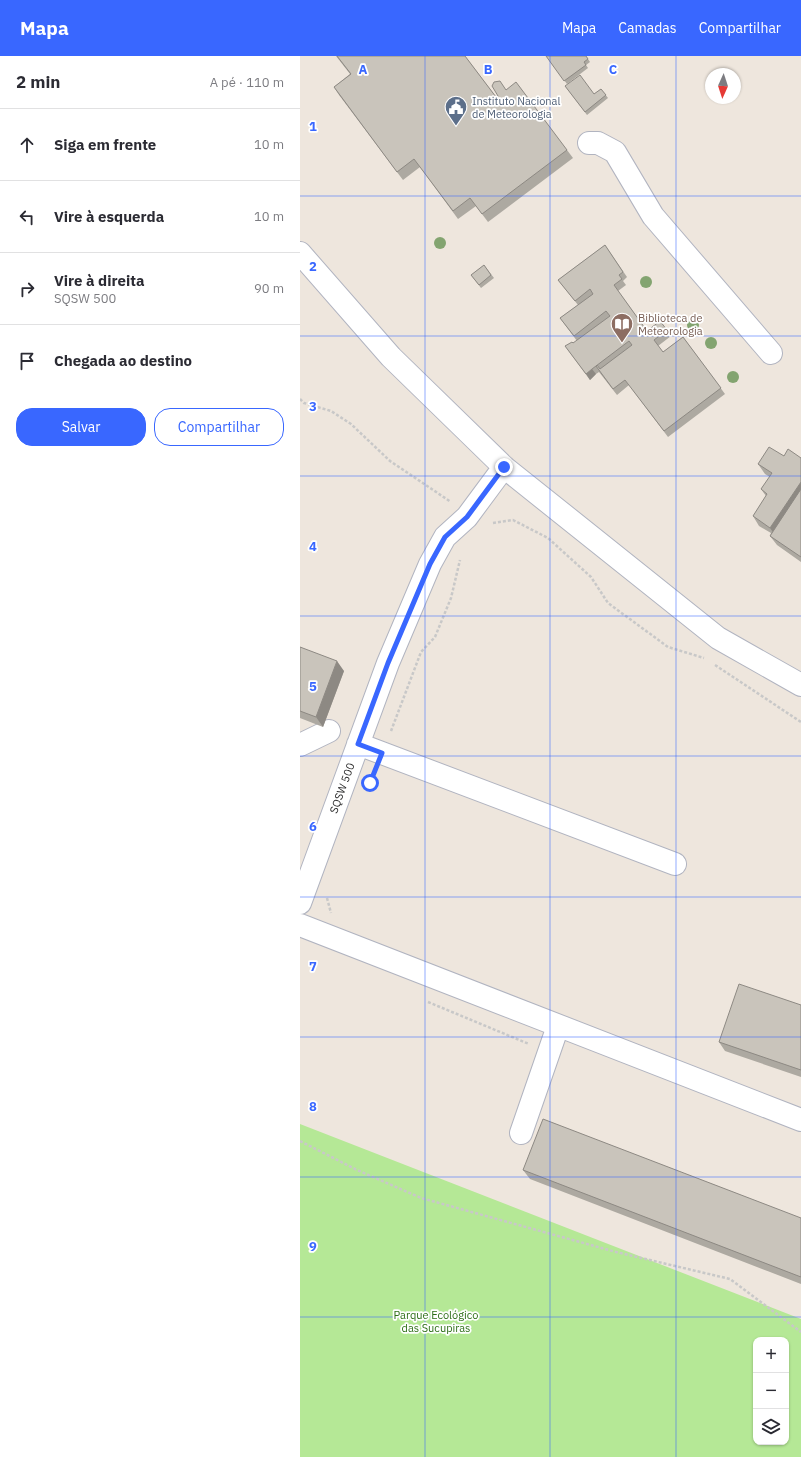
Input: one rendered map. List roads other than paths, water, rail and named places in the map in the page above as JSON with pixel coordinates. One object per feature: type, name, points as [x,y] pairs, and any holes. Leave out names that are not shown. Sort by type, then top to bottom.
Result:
[{"type":"street","points":[[588,143],[598,143],[615,152],[653,216],[771,353]]},
{"type":"street","points":[[300,253],[391,356],[504,467],[718,638],[801,685]]},
{"type":"street","name":"SQSW 500","points":[[300,903],[388,663],[430,564],[445,537],[467,517],[504,467]]},
{"type":"street","points":[[300,745],[328,731]]},
{"type":"street","points":[[358,744],[675,864]]},
{"type":"street","points":[[300,924],[801,1120]]},
{"type":"street","points":[[521,1133],[550,1053],[558,1026]]},
{"type":"place","name":"Instituto Nacional de Meteorologia","points":[[456,126]]},
{"type":"place","name":"Biblioteca de Meteorologia","points":[[622,344]]},
{"type":"park label","name":"Parque Ecológico das Sucupiras","points":[[436,1321]]}]
